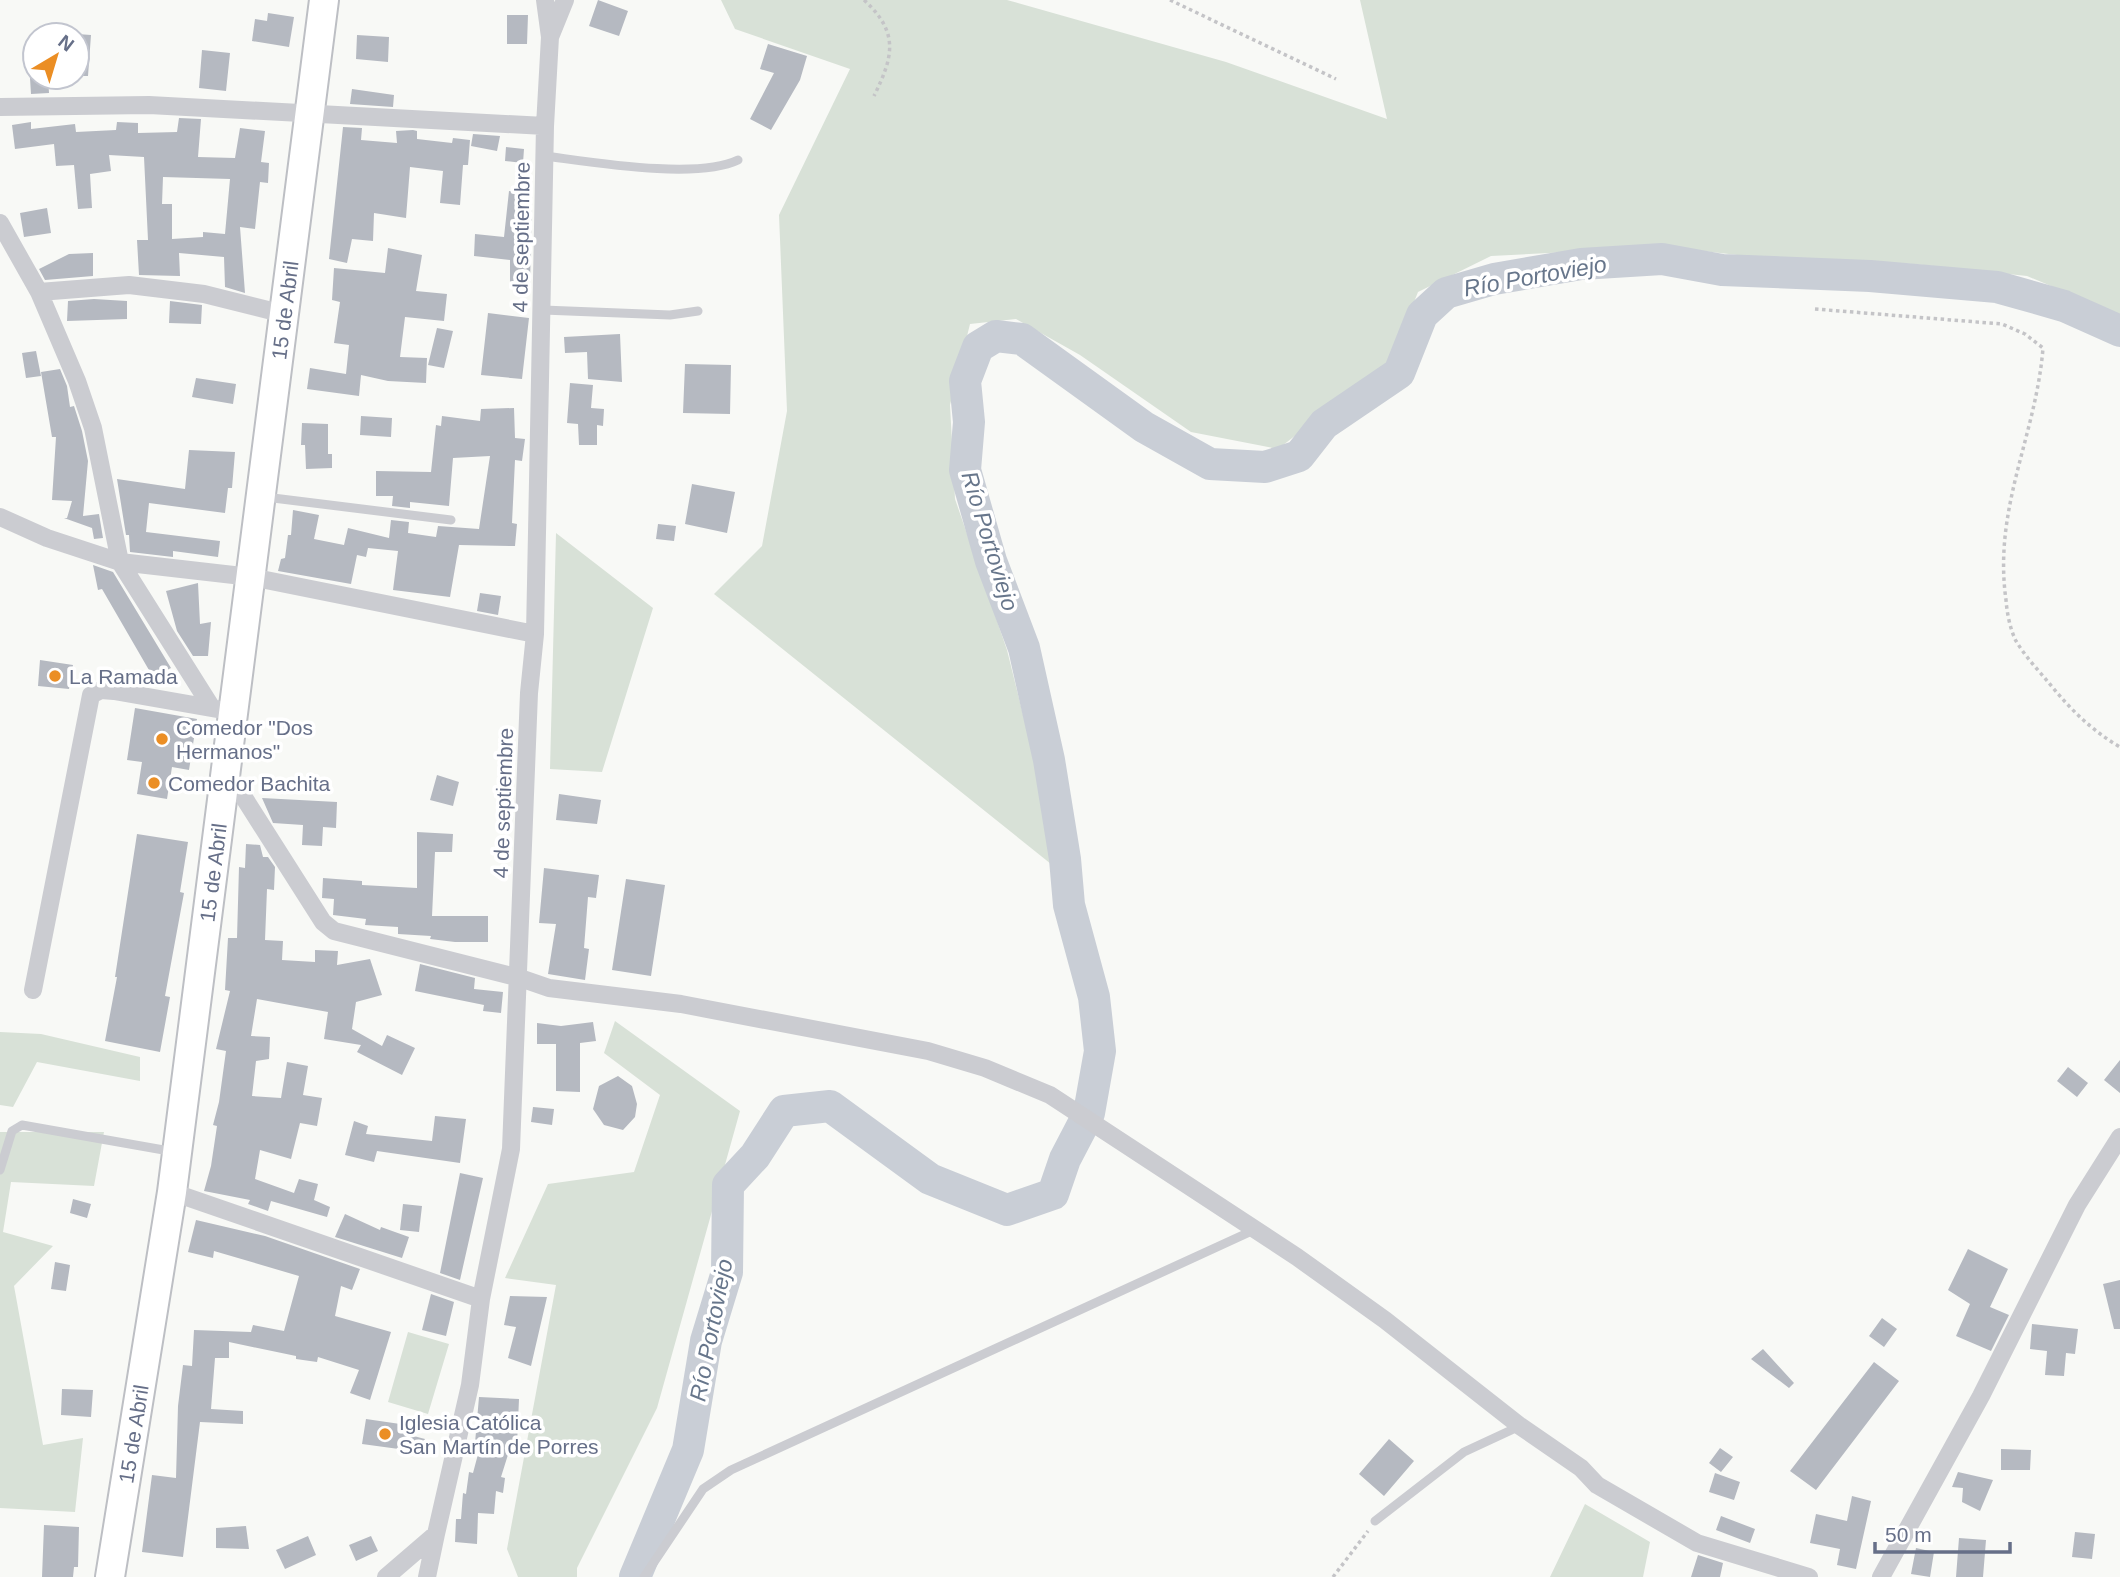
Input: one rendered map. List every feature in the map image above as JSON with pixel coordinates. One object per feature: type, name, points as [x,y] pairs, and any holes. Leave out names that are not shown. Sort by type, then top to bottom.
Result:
[{"type":"main road","name":"15 de Abril","points":[[110,1577],[172,1192],[227,771],[223,710],[251,577],[263,497],[324,0]]},
{"type":"street","name":"4 de septiembre","points":[[427,1577],[470,1385],[481,1299],[511,1149],[520,978],[529,692],[535,634],[545,126],[550,37],[545,0]]},
{"type":"street","points":[[550,37],[565,0]]},
{"type":"street","points":[[0,107],[149,105],[545,126]]},
{"type":"street","points":[[0,223],[39,292],[77,381],[93,428],[120,562],[223,710]]},
{"type":"street","points":[[39,292],[129,285],[204,294],[284,314]]},
{"type":"street","points":[[0,517],[47,538],[120,562],[251,577],[535,634]]},
{"type":"street","points":[[33,990],[91,695],[101,690],[114,691],[223,710]]},
{"type":"street","points":[[227,771],[323,922],[334,931],[520,978],[549,988],[681,1004],[928,1051],[985,1068],[1050,1095],[1115,1140],[1255,1229],[1385,1320],[1520,1426],[1581,1468],[1597,1485],[1697,1543],[1810,1577]]},
{"type":"street","points":[[1881,1577],[1981,1396],[2077,1205],[2120,1137]]},
{"type":"street","points":[[172,1192],[481,1299]]},
{"type":"street","points":[[386,1577],[436,1534]]},
{"type":"lane","points":[[545,156],[639,168],[724,167],[738,160]]},
{"type":"lane","points":[[543,310],[670,315],[698,311]]},
{"type":"lane","points":[[263,497],[451,520]]},
{"type":"lane","points":[[0,1170],[12,1131],[22,1125],[177,1152]]},
{"type":"lane","points":[[644,1577],[703,1489],[731,1470],[1255,1229]]},
{"type":"lane","points":[[1375,1521],[1464,1452],[1520,1426]]},
{"type":"path","points":[[864,0],[875,9],[889,36],[890,62],[874,96]]},
{"type":"path","points":[[1163,0],[1336,79]]},
{"type":"path","points":[[1815,309],[2002,324],[2025,334],[2043,348],[2040,388],[2014,475],[2004,534],[2001,562],[2007,613],[2015,639],[2041,674],[2081,720],[2120,747]]},
{"type":"path","points":[[1332,1577],[1375,1521]]},
{"type":"shaded area","points":[[721,0],[1007,0],[1226,62],[1387,119],[1360,0],[2120,0],[2120,315],[2027,276],[1914,264],[1781,260],[1668,247],[1491,256],[1418,292],[1390,362],[1278,449],[1191,432],[1080,355],[1016,319],[970,324],[950,405],[955,499],[1007,650],[1033,755],[1051,864],[714,594],[762,546],[787,411],[779,215],[850,69],[735,29]]},
{"type":"shaded area","points":[[556,533],[653,608],[602,772],[550,769]]},
{"type":"shaded area","points":[[615,1021],[740,1111],[657,1408],[577,1568],[577,1577],[518,1577],[507,1549],[556,1285],[505,1278],[548,1184],[634,1172],[660,1095],[604,1053]]},
{"type":"shaded area","points":[[0,1032],[41,1034],[140,1057],[140,1081],[37,1062],[13,1107],[0,1105]]},
{"type":"shaded area","points":[[0,1132],[104,1132],[94,1186],[11,1182],[3,1232],[53,1246],[14,1286],[43,1445],[83,1438],[75,1512],[0,1508]]},
{"type":"shaded area","points":[[408,1332],[449,1344],[428,1414],[388,1402]]},
{"type":"shaded area","points":[[1585,1504],[1650,1542],[1643,1577],[1550,1577]]},
{"type":"building","points":[[598,0],[628,11],[619,36],[589,26]]},
{"type":"building","points":[[268,13],[294,17],[289,47],[252,41],[255,19],[267,21]]},
{"type":"building","points":[[507,15],[528,15],[527,44],[507,44]]},
{"type":"building","points":[[357,35],[389,37],[388,62],[356,59]]},
{"type":"building","points":[[768,44],[807,56],[800,80],[771,130],[750,119],[774,73],[760,69]]},
{"type":"building","points":[[202,50],[230,53],[226,91],[199,88]]},
{"type":"building","points":[[352,89],[394,95],[393,107],[350,104]]},
{"type":"building","points":[[31,91],[49,91],[49,93],[31,94]]},
{"type":"building","points":[[179,118],[201,119],[198,157],[235,158],[240,128],[265,131],[261,162],[269,163],[268,183],[260,182],[255,229],[240,227],[245,293],[225,287],[224,257],[179,253],[180,276],[139,275],[137,240],[148,240],[144,157],[109,155],[111,171],[90,174],[92,208],[78,209],[74,165],[56,166],[54,144],[15,149],[12,125],[31,122],[31,129],[75,124],[76,132],[116,130],[117,122],[138,123],[138,133],[177,132]],"holes":[[[163,177],[230,179],[225,234],[203,232],[203,237],[172,239],[172,204],[162,204]]]},
{"type":"building","points":[[343,127],[362,128],[361,140],[397,143],[396,131],[413,130],[417,131],[417,139],[452,143],[453,138],[470,140],[468,165],[463,165],[460,205],[440,203],[443,171],[410,167],[406,218],[374,213],[373,241],[352,239],[347,263],[329,259]]},
{"type":"building","points":[[473,134],[500,136],[497,151],[471,146]]},
{"type":"building","points":[[506,147],[524,149],[523,163],[505,161]]},
{"type":"building","points":[[509,191],[532,193],[530,285],[510,285],[510,260],[474,256],[475,234],[504,237]]},
{"type":"building","points":[[47,208],[51,233],[24,237],[20,213]]},
{"type":"building","points":[[388,248],[422,255],[416,291],[447,294],[444,321],[405,317],[400,357],[427,358],[426,383],[388,381],[361,375],[359,396],[307,389],[310,368],[346,374],[349,345],[334,343],[340,302],[332,300],[334,268],[385,273]]},
{"type":"building","points":[[93,253],[93,276],[45,280],[39,269],[69,254]]},
{"type":"building","points":[[68,301],[127,301],[127,319],[67,321]]},
{"type":"building","points":[[170,301],[202,305],[201,324],[169,323]]},
{"type":"building","points":[[488,313],[529,318],[522,379],[481,375]]},
{"type":"building","points":[[437,328],[453,331],[444,368],[428,365]]},
{"type":"building","points":[[620,334],[622,382],[588,379],[587,352],[565,353],[564,337]]},
{"type":"building","points":[[36,351],[41,376],[26,378],[22,353]]},
{"type":"building","points":[[685,364],[731,365],[730,414],[683,413]]},
{"type":"building","points":[[60,369],[67,386],[70,407],[74,406],[82,431],[88,461],[83,516],[99,514],[103,538],[94,539],[92,528],[64,518],[67,518],[72,501],[52,500],[56,437],[52,437],[41,372]]},
{"type":"building","points":[[196,378],[236,384],[233,404],[192,397]]},
{"type":"building","points":[[570,383],[593,385],[591,408],[604,409],[603,426],[597,425],[597,445],[579,445],[578,424],[567,423]]},
{"type":"building","points":[[514,408],[515,438],[525,439],[522,461],[515,460],[512,523],[517,524],[515,546],[459,545],[450,597],[393,590],[398,551],[368,548],[366,557],[357,555],[351,584],[278,571],[281,559],[285,558],[288,535],[291,535],[293,510],[319,515],[314,539],[344,545],[348,528],[389,538],[391,520],[409,522],[408,533],[436,537],[438,526],[479,529],[490,456],[453,458],[449,506],[410,502],[410,508],[392,506],[393,496],[376,496],[376,471],[431,472],[436,425],[441,426],[442,416],[480,421],[481,409]]},
{"type":"building","points":[[361,416],[392,418],[391,437],[360,435]]},
{"type":"building","points":[[302,423],[328,424],[328,454],[332,454],[332,468],[306,469],[305,445],[301,445]]},
{"type":"building","points":[[189,450],[235,452],[232,488],[228,488],[225,513],[149,503],[146,532],[220,541],[218,557],[173,551],[173,557],[130,552],[117,479],[185,489]]},
{"type":"building","points":[[692,484],[735,492],[727,533],[685,524]]},
{"type":"building","points":[[658,524],[676,526],[674,541],[656,539]]},
{"type":"building","points":[[93,565],[113,572],[171,668],[153,677],[102,589],[98,590]]},
{"type":"building","points":[[198,583],[200,624],[211,622],[208,656],[193,656],[177,631],[166,591]]},
{"type":"building","points":[[480,593],[501,596],[498,615],[477,611]]},
{"type":"building","name":"La Ramada","points":[[40,660],[73,665],[69,689],[38,686]]},
{"type":"building","name":"Comedor \"Dos Hermanos\"","points":[[135,708],[197,719],[189,770],[172,767],[167,799],[137,794],[142,762],[127,760]]},
{"type":"building","points":[[437,775],[459,782],[453,806],[430,800]]},
{"type":"building","points":[[559,794],[601,800],[597,824],[556,820]]},
{"type":"building","points":[[262,798],[337,802],[336,828],[323,827],[322,846],[302,845],[303,825],[273,823]]},
{"type":"building","points":[[417,832],[453,834],[452,852],[435,852],[432,916],[488,916],[488,942],[455,942],[430,939],[431,936],[398,934],[398,927],[365,925],[366,919],[333,915],[334,899],[322,898],[323,878],[362,881],[362,885],[417,888]]},
{"type":"building","points":[[137,834],[188,842],[180,892],[184,893],[165,996],[170,997],[160,1052],[105,1041]]},
{"type":"building","points":[[246,844],[260,845],[263,857],[268,857],[275,867],[274,890],[267,889],[265,940],[283,941],[282,960],[315,962],[315,950],[338,951],[337,965],[370,959],[382,995],[356,1002],[352,1029],[382,1046],[387,1035],[415,1048],[402,1075],[357,1052],[361,1045],[324,1039],[328,1012],[257,999],[251,1036],[270,1037],[269,1059],[256,1061],[252,1096],[281,1098],[287,1062],[308,1066],[303,1095],[322,1098],[317,1126],[300,1123],[291,1159],[260,1150],[255,1179],[294,1193],[299,1179],[318,1184],[314,1200],[330,1207],[327,1217],[271,1201],[268,1211],[248,1204],[250,1200],[204,1191],[211,1166],[217,1126],[213,1125],[226,1051],[216,1049],[230,991],[225,990],[228,938],[237,938],[239,867],[245,868]]},
{"type":"building","points":[[544,868],[599,875],[596,898],[588,897],[584,948],[589,949],[585,980],[548,974],[556,924],[539,923]]},
{"type":"building","points":[[626,879],[665,885],[651,976],[612,970]]},
{"type":"building","points":[[420,964],[475,978],[474,989],[503,992],[501,1013],[483,1011],[484,1005],[415,991]]},
{"type":"building","points":[[593,1022],[596,1041],[580,1043],[580,1092],[556,1091],[556,1044],[537,1044],[537,1023],[561,1026]]},
{"type":"building","points":[[2120,1060],[2120,1093],[2104,1080]]},
{"type":"building","points":[[2068,1067],[2088,1083],[2077,1097],[2057,1081]]},
{"type":"building","points":[[618,1076],[632,1086],[637,1104],[635,1117],[623,1130],[604,1125],[593,1109],[599,1086]]},
{"type":"building","points":[[533,1107],[554,1109],[552,1125],[531,1122]]},
{"type":"building","points":[[435,1116],[466,1119],[460,1163],[377,1151],[374,1162],[345,1155],[354,1121],[368,1126],[366,1134],[432,1141]]},
{"type":"building","points":[[460,1173],[483,1178],[460,1280],[440,1273]]},
{"type":"building","points":[[73,1199],[91,1204],[87,1218],[70,1213]]},
{"type":"building","points":[[403,1204],[422,1206],[419,1232],[400,1230]]},
{"type":"building","points":[[345,1214],[380,1230],[381,1227],[409,1237],[402,1258],[335,1237]]},
{"type":"building","points":[[196,1220],[265,1236],[360,1269],[352,1290],[341,1286],[335,1316],[391,1332],[370,1400],[350,1393],[359,1370],[318,1357],[317,1362],[296,1359],[296,1356],[229,1342],[229,1358],[215,1358],[211,1409],[243,1411],[243,1424],[200,1422],[183,1557],[142,1552],[152,1475],[176,1478],[178,1406],[183,1365],[192,1366],[194,1330],[251,1332],[253,1325],[284,1331],[299,1276],[214,1251],[213,1258],[188,1252]]},
{"type":"building","points":[[1968,1249],[2008,1269],[1990,1307],[2009,1315],[1991,1351],[1956,1336],[1970,1304],[1948,1290]]},
{"type":"building","points":[[55,1262],[70,1265],[66,1291],[51,1289]]},
{"type":"building","points":[[2120,1280],[2120,1329],[2114,1329],[2103,1284]]},
{"type":"building","points":[[431,1294],[454,1302],[446,1336],[422,1330]]},
{"type":"building","points":[[510,1296],[547,1297],[531,1366],[508,1358],[516,1327],[504,1325]]},
{"type":"building","points":[[1882,1318],[1897,1329],[1884,1347],[1869,1336]]},
{"type":"building","points":[[2032,1324],[2078,1329],[2075,1354],[2066,1353],[2064,1376],[2045,1375],[2047,1351],[2030,1349]]},
{"type":"building","points":[[1763,1349],[1794,1383],[1789,1388],[1751,1359]]},
{"type":"building","points":[[1874,1362],[1899,1381],[1816,1490],[1790,1471]]},
{"type":"building","points":[[62,1389],[93,1390],[91,1417],[61,1415]]},
{"type":"building","points":[[479,1397],[519,1399],[517,1445],[511,1445],[501,1477],[505,1478],[503,1493],[496,1491],[494,1514],[478,1513],[477,1544],[455,1542],[456,1519],[461,1519],[463,1493],[466,1494],[469,1472],[473,1473],[481,1443],[475,1443]]},
{"type":"building","name":"Iglesia Católica San Martín de Porres","points":[[366,1419],[407,1425],[406,1434],[425,1439],[421,1452],[362,1444]]},
{"type":"building","points":[[1389,1439],[1414,1461],[1384,1496],[1359,1474]]},
{"type":"building","points":[[1720,1448],[1733,1457],[1721,1472],[1709,1463]]},
{"type":"building","points":[[2001,1449],[2031,1450],[2030,1470],[2001,1470]]},
{"type":"building","points":[[1958,1472],[1993,1480],[1980,1511],[1962,1502],[1963,1488],[1952,1487]]},
{"type":"building","points":[[1715,1473],[1740,1482],[1734,1500],[1709,1492]]},
{"type":"building","points":[[1852,1496],[1871,1501],[1856,1569],[1837,1565],[1840,1549],[1810,1543],[1816,1514],[1847,1521]]},
{"type":"building","points":[[1721,1516],[1755,1529],[1750,1543],[1716,1530]]},
{"type":"building","points":[[44,1525],[79,1527],[78,1567],[74,1567],[73,1577],[42,1577]]},
{"type":"building","points":[[246,1526],[249,1549],[216,1548],[216,1528]]},
{"type":"building","points":[[2075,1532],[2095,1534],[2092,1559],[2072,1557]]},
{"type":"building","points":[[308,1536],[316,1555],[285,1569],[276,1550]]},
{"type":"building","points":[[371,1536],[378,1551],[356,1561],[349,1545]]},
{"type":"building","points":[[1959,1538],[1986,1540],[1983,1577],[1956,1577]]},
{"type":"building","points":[[1916,1548],[1934,1552],[1930,1577],[1911,1574]]},
{"type":"building","points":[[1698,1555],[1723,1563],[1720,1577],[1691,1577]]},
{"type":"waterway","name":"Río Portoviejo","points":[[635,1577],[688,1450],[706,1341],[727,1272],[728,1185],[755,1156],[784,1111],[830,1106],[930,1179],[1007,1210],[1053,1194],[1065,1159],[1089,1113],[1100,1051],[1094,997],[1069,905],[1065,859],[1049,760],[1024,648],[991,561],[965,470],[969,422],[965,381],[978,347],[996,336],[1022,339],[1144,427],[1210,464],[1265,467],[1299,456],[1324,424],[1399,373],[1422,315],[1446,293],[1494,279],[1581,264],[1662,259],[1722,270],[1870,276],[1997,287],[2064,306],[2120,331]]},
{"type":"place","name":"La Ramada","points":[[55,676]]},
{"type":"place","name":"Comedor \"Dos Hermanos\"","points":[[162,739]]},
{"type":"place","name":"Comedor Bachita","points":[[154,783]]},
{"type":"place","name":"Iglesia Católica San Martín de Porres","points":[[385,1434]]}]
